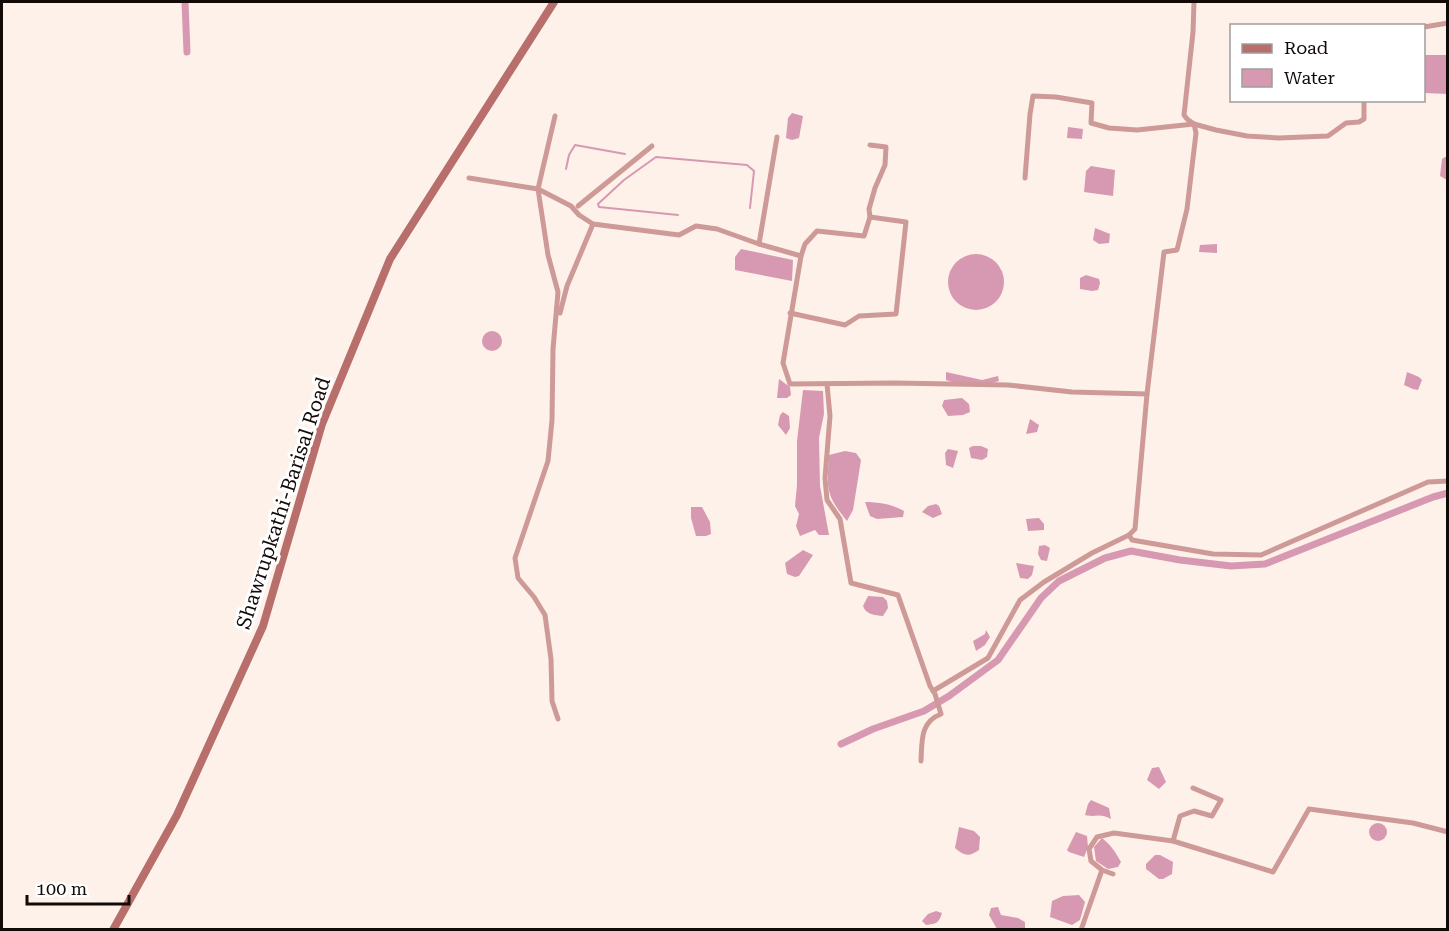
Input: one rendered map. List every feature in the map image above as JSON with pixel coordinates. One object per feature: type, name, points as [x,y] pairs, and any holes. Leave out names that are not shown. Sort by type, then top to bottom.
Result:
[{"type":"main road","name":"Shawrupkathi-Barisal Road","points":[[112,930],[177,815],[263,626],[322,424],[390,258],[554,2]]},
{"type":"street","points":[[934,692],[988,658],[1020,600],[1044,582],[1129,535],[1135,529],[1147,394],[1164,252],[1177,250],[1187,209],[1196,133],[1194,124],[1184,115],[1194,2]]},
{"type":"street","points":[[1425,27],[1448,23]]},
{"type":"street","points":[[1025,178],[1033,96],[1092,103],[1091,123],[1109,128],[1137,130],[1194,124],[1247,136],[1279,138],[1328,136],[1346,123],[1359,122],[1364,119],[1364,102]]},
{"type":"street","points":[[555,116],[538,189],[548,255],[558,292],[552,420],[548,461],[515,558],[518,578],[545,615],[551,659],[552,701],[558,719]]},
{"type":"street","points":[[759,244],[777,137]]},
{"type":"street","points":[[870,145],[886,147],[885,165],[875,188],[864,236],[817,231],[805,244],[790,313],[783,363],[790,384],[894,383],[1008,386],[1072,392],[1147,394]]},
{"type":"street","points":[[578,206],[651,146]]},
{"type":"street","points":[[469,178],[538,189],[571,206],[579,216],[593,224],[679,234],[696,226],[717,229],[801,256]]},
{"type":"street","points":[[790,313],[844,325],[859,316],[896,314],[906,222],[870,217]]},
{"type":"street","points":[[557,323],[567,286],[593,224]]},
{"type":"street","points":[[827,384],[830,416],[825,478],[826,500],[840,519],[851,583],[898,595],[940,708],[941,714],[931,718],[923,733],[921,761]]},
{"type":"street","points":[[1129,535],[1132,540],[1213,554],[1261,555],[1428,482],[1448,481]]},
{"type":"street","points":[[1173,841],[1180,816],[1194,811],[1212,816],[1221,800],[1193,788]]},
{"type":"street","points":[[1113,874],[1102,870],[1091,861],[1089,849],[1097,837],[1114,833],[1173,841],[1273,872],[1309,809],[1413,824],[1448,832]]},
{"type":"street","points":[[1081,930],[1102,870]]},
{"type":"water","points":[[1425,55],[1447,55],[1447,94],[1425,93]]},
{"type":"water","points":[[792,113],[803,116],[799,138],[792,140],[786,138],[788,118]]},
{"type":"water","points":[[1068,127],[1083,129],[1082,139],[1067,138]]},
{"type":"water","points":[[1447,157],[1447,180],[1440,176],[1442,159]]},
{"type":"water","points":[[1091,166],[1115,170],[1113,196],[1084,192],[1086,171]]},
{"type":"water","points":[[1095,228],[1110,234],[1109,243],[1099,244],[1093,240]]},
{"type":"water","points":[[1217,244],[1217,253],[1199,252],[1200,245]]},
{"type":"water","points":[[741,249],[793,260],[792,281],[735,270],[735,257]]},
{"type":"water","points":[[970,254],[982,254],[992,258],[1000,266],[1004,282],[1000,298],[992,306],[982,310],[970,310],[960,306],[952,298],[948,288],[948,276],[952,266],[960,258]]},
{"type":"water","points":[[1086,275],[1099,279],[1098,290],[1080,289],[1080,278]]},
{"type":"water","points":[[492,331],[499,334],[502,341],[499,348],[492,351],[485,348],[482,341],[485,334]]},
{"type":"water","points":[[946,372],[982,380],[998,376],[999,381],[992,383],[952,382],[946,380]]},
{"type":"water","points":[[1407,372],[1422,380],[1418,390],[1404,385]]},
{"type":"water","points":[[779,379],[790,387],[791,395],[787,398],[777,398]]},
{"type":"water","points":[[803,390],[823,391],[824,414],[819,438],[820,486],[829,535],[819,535],[815,530],[800,536],[796,526],[799,514],[795,506],[797,441]]},
{"type":"water","points":[[962,398],[969,404],[970,412],[948,416],[942,406],[944,400]]},
{"type":"water","points":[[783,412],[789,416],[790,428],[786,435],[778,425]]},
{"type":"water","points":[[1030,419],[1039,425],[1037,432],[1026,434]]},
{"type":"water","points":[[973,446],[988,449],[987,457],[982,460],[971,458],[969,448]]},
{"type":"water","points":[[948,449],[958,451],[953,468],[946,465],[945,453]]},
{"type":"water","points":[[845,451],[856,453],[861,460],[853,510],[847,521],[831,497],[828,484],[829,455]]},
{"type":"water","points":[[865,502],[895,507],[904,511],[903,517],[877,519],[870,516]]},
{"type":"water","points":[[936,504],[942,514],[933,518],[922,512],[928,506]]},
{"type":"water","points":[[691,507],[702,507],[710,522],[711,534],[696,536],[691,518]]},
{"type":"water","points":[[1039,518],[1044,524],[1044,530],[1028,531],[1026,519]]},
{"type":"water","points":[[1045,545],[1050,548],[1047,561],[1041,560],[1038,554],[1039,546]]},
{"type":"water","points":[[803,550],[813,555],[799,576],[787,574],[785,563]]},
{"type":"water","points":[[1016,563],[1034,566],[1032,575],[1028,579],[1020,578]]},
{"type":"water","points":[[868,596],[883,597],[887,601],[888,608],[883,616],[871,614],[864,609],[863,606]]},
{"type":"water","points":[[986,630],[990,637],[985,645],[976,651],[973,641],[985,634]]},
{"type":"water","points":[[1159,767],[1166,782],[1159,789],[1147,780],[1152,768]]},
{"type":"water","points":[[1091,800],[1109,808],[1111,819],[1085,815]]},
{"type":"water","points":[[1378,823],[1384,826],[1387,832],[1384,838],[1378,841],[1372,838],[1369,832],[1372,826]]},
{"type":"water","points":[[959,827],[974,831],[980,837],[979,850],[967,855],[955,848]]},
{"type":"water","points":[[1076,832],[1087,836],[1088,847],[1084,857],[1067,850]]},
{"type":"water","points":[[1102,838],[1121,862],[1118,867],[1108,869],[1096,861],[1094,847]]},
{"type":"water","points":[[1155,855],[1160,855],[1173,862],[1172,874],[1159,879],[1146,869],[1146,864]]},
{"type":"water","points":[[1079,895],[1085,902],[1080,920],[1072,925],[1050,917],[1052,901],[1063,896]]},
{"type":"water","points":[[998,907],[1001,915],[1018,918],[1025,922],[1025,928],[997,929],[989,915],[991,908]]},
{"type":"water","points":[[936,911],[942,913],[937,922],[926,925],[922,921],[928,914]]},
{"type":"waterway","points":[[185,2],[187,52]]},
{"type":"waterway","points":[[566,169],[569,155],[575,145],[625,154]]},
{"type":"waterway","points":[[678,215],[599,207],[598,204],[624,180],[656,157],[747,165],[754,171],[750,208]]},
{"type":"waterway","points":[[841,744],[873,729],[924,711],[949,696],[998,660],[1041,598],[1059,581],[1105,558],[1131,551],[1231,566],[1265,564],[1448,493]]}]
